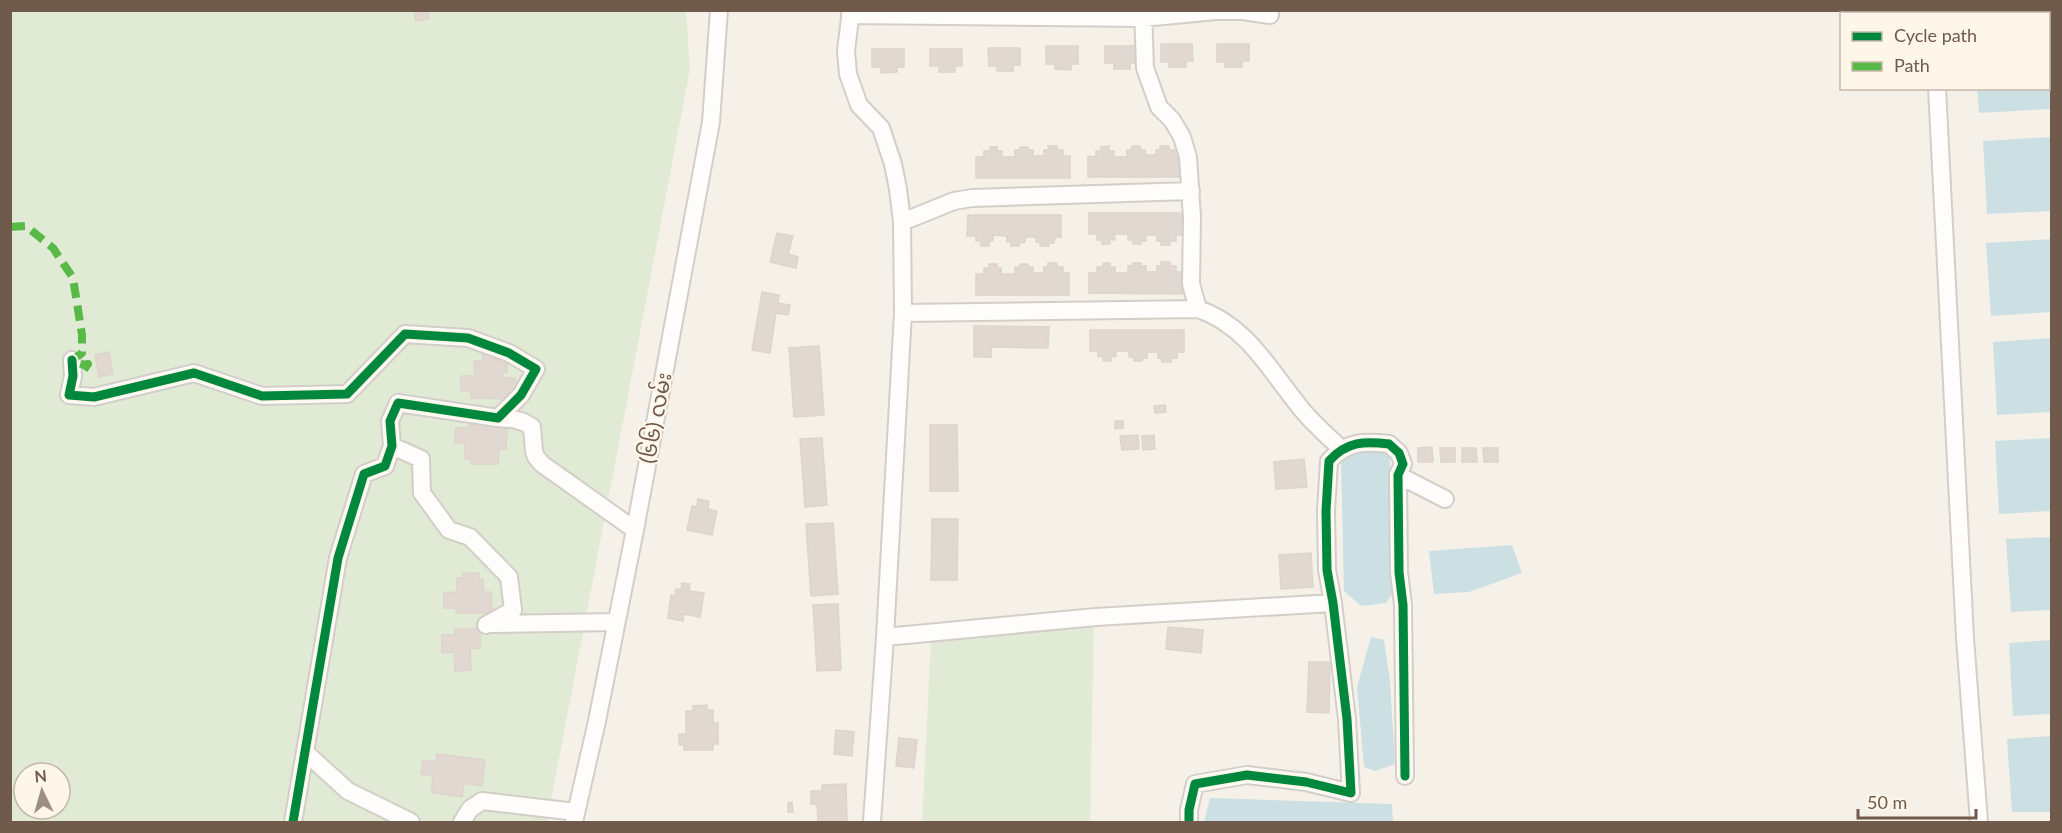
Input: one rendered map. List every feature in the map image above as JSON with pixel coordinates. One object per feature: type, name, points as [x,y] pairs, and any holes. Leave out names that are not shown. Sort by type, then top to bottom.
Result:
[{"type":"street","name":"(၆၆) လမ်း","points":[[575,817],[597,721],[635,530],[711,122],[719,10]]},
{"type":"street","points":[[872,822],[903,313],[902,222],[893,164],[881,128],[859,105],[848,74],[846,51],[850,13],[1143,14],[1243,11],[1270,15]]},
{"type":"street","points":[[1143,14],[1145,68],[1159,107],[1172,120],[1182,137],[1188,157],[1192,216],[1191,284],[1198,309]]},
{"type":"street","points":[[1937,90],[1965,638],[1979,822]]},
{"type":"street","points":[[902,222],[954,201],[972,198],[1191,191]]},
{"type":"street","points":[[903,313],[1198,309],[1226,323],[1260,352],[1300,408],[1341,449]]},
{"type":"street","points":[[72,360],[73,376],[69,395],[94,397],[194,373],[262,396],[347,394],[405,334],[468,338],[509,352],[536,369],[521,394],[498,418]]},
{"type":"street","points":[[293,822],[338,558],[364,474],[385,466],[392,446],[390,421],[398,403],[523,420],[532,427],[536,457],[542,464],[635,530]]},
{"type":"street","points":[[1190,822],[1189,810],[1195,784],[1247,775],[1306,783],[1351,793],[1347,719],[1327,570],[1327,471],[1329,461],[1341,449],[1357,442],[1389,444],[1399,453],[1404,464],[1398,475],[1399,572],[1403,605],[1405,776]]},
{"type":"street","points":[[392,446],[421,459],[422,493],[449,530],[470,537],[509,577],[513,610],[486,625],[616,622]]},
{"type":"street","points":[[1398,475],[1445,499]]},
{"type":"street","points":[[885,637],[1096,617],[1333,603]]},
{"type":"street","points":[[305,752],[348,791],[411,822]]},
{"type":"street","points":[[462,822],[470,810],[482,801],[575,817]]},
{"type":"green space","points":[[10,11],[686,11],[690,69],[547,822],[11,822]]},
{"type":"green space","points":[[1094,622],[1090,822],[922,822],[931,640]]},
{"type":"shaded area","points":[[2051,36],[2051,109],[1979,113],[1977,90],[2050,90]]},
{"type":"shaded area","points":[[2051,137],[2051,211],[1987,214],[1983,141]]},
{"type":"shaded area","points":[[2051,239],[2051,312],[1991,316],[1986,243]]},
{"type":"shaded area","points":[[2051,338],[2051,412],[1997,415],[1993,342]]},
{"type":"shaded area","points":[[2051,438],[2051,511],[1999,514],[1995,441]]},
{"type":"shaded area","points":[[1380,450],[1390,458],[1392,595],[1386,603],[1361,606],[1344,591],[1341,460],[1357,451]]},
{"type":"shaded area","points":[[2051,537],[2051,610],[2011,612],[2006,539]]},
{"type":"shaded area","points":[[1512,545],[1522,573],[1469,592],[1434,594],[1429,551]]},
{"type":"shaded area","points":[[1371,637],[1384,640],[1390,681],[1395,764],[1375,771],[1364,767],[1357,687]]},
{"type":"shaded area","points":[[2051,640],[2051,714],[2013,716],[2009,643]]},
{"type":"shaded area","points":[[2051,736],[2051,812],[2012,812],[2007,739]]},
{"type":"shaded area","points":[[1210,798],[1392,804],[1393,822],[1204,822]]},
{"type":"building","points":[[414,10],[427,10],[429,19],[416,21]]},
{"type":"building","points":[[1161,44],[1192,44],[1193,61],[1186,61],[1186,67],[1169,67],[1169,62],[1161,62]]},
{"type":"building","points":[[1217,44],[1249,44],[1249,61],[1242,61],[1242,67],[1225,67],[1225,62],[1217,62]]},
{"type":"building","points":[[1046,46],[1078,46],[1078,64],[1071,64],[1071,70],[1055,69],[1055,64],[1046,64]]},
{"type":"building","points":[[1105,46],[1137,46],[1137,63],[1130,63],[1130,69],[1114,69],[1114,63],[1105,63]]},
{"type":"building","points":[[988,48],[1020,48],[1020,65],[1013,65],[1013,71],[997,71],[997,66],[989,66]]},
{"type":"building","points":[[872,49],[904,49],[904,67],[897,67],[897,72],[881,73],[881,67],[872,67]]},
{"type":"building","points":[[930,49],[962,49],[962,66],[955,66],[955,72],[939,72],[939,66],[930,66]]},
{"type":"building","points":[[1048,146],[1057,146],[1057,150],[1063,150],[1063,156],[1070,156],[1070,178],[976,178],[976,157],[984,157],[984,151],[990,151],[990,147],[997,147],[997,151],[1002,151],[1002,157],[1015,157],[1015,150],[1020,150],[1020,147],[1033,150],[1033,156],[1044,156],[1044,150],[1049,150]]},
{"type":"building","points":[[1109,146],[1109,151],[1114,151],[1114,157],[1127,157],[1127,150],[1132,150],[1132,146],[1140,146],[1140,150],[1145,150],[1145,155],[1156,155],[1156,150],[1160,150],[1160,146],[1169,146],[1169,150],[1175,150],[1175,156],[1181,156],[1181,177],[1088,177],[1088,156],[1096,157],[1096,151],[1101,151],[1101,147]]},
{"type":"building","points":[[1089,213],[1182,213],[1182,235],[1176,235],[1176,241],[1170,241],[1170,245],[1161,245],[1161,241],[1157,241],[1157,235],[1146,235],[1146,241],[1133,244],[1132,240],[1128,240],[1128,234],[1114,234],[1115,240],[1110,239],[1110,244],[1102,244],[1102,240],[1097,240],[1097,234],[1089,234]]},
{"type":"building","points":[[968,215],[1061,215],[1061,237],[1055,237],[1054,243],[1049,243],[1049,246],[1040,246],[1040,242],[1036,242],[1036,237],[1025,237],[1025,242],[1019,243],[1019,246],[1011,246],[1011,242],[1007,242],[1007,236],[993,235],[993,241],[989,241],[989,246],[981,246],[981,241],[976,241],[976,236],[967,236]]},
{"type":"building","points":[[777,233],[793,236],[788,254],[798,257],[796,268],[770,262]]},
{"type":"building","points":[[1161,262],[1170,262],[1170,266],[1176,266],[1176,272],[1183,272],[1183,294],[1089,293],[1089,273],[1097,273],[1097,267],[1103,267],[1103,263],[1110,263],[1110,267],[1115,267],[1115,273],[1128,273],[1128,266],[1133,266],[1133,263],[1146,266],[1146,272],[1157,272],[1157,266],[1162,266]]},
{"type":"building","points":[[1048,263],[1057,263],[1057,267],[1063,267],[1063,273],[1069,273],[1069,295],[976,295],[976,274],[984,274],[984,268],[989,268],[989,264],[997,264],[997,268],[1001,268],[1001,274],[1015,274],[1015,267],[1019,268],[1020,264],[1033,267],[1033,273],[1044,273],[1044,267],[1048,267]]},
{"type":"building","points":[[762,292],[779,295],[778,303],[790,305],[788,315],[776,313],[770,353],[752,350]]},
{"type":"building","points":[[974,326],[1049,327],[1048,348],[991,347],[991,357],[974,357]]},
{"type":"building","points":[[1090,330],[1184,330],[1184,352],[1177,352],[1177,358],[1171,358],[1171,362],[1162,362],[1162,358],[1158,358],[1158,352],[1147,352],[1147,358],[1134,361],[1134,357],[1129,357],[1129,351],[1116,351],[1116,356],[1111,357],[1111,361],[1103,361],[1103,356],[1098,357],[1098,351],[1090,351]]},
{"type":"building","points":[[819,346],[824,415],[794,417],[789,348]]},
{"type":"building","points":[[109,352],[113,374],[99,377],[95,355]]},
{"type":"building","points":[[483,355],[499,355],[499,363],[507,363],[507,372],[502,372],[502,378],[515,378],[516,399],[471,398],[471,391],[461,391],[461,376],[475,376],[474,361],[483,361]]},
{"type":"building","points":[[1165,405],[1166,412],[1155,413],[1154,406]]},
{"type":"building","points":[[1115,421],[1123,421],[1123,428],[1115,429]]},
{"type":"building","points":[[469,422],[499,422],[499,428],[507,429],[506,449],[499,449],[498,464],[471,464],[471,460],[465,459],[465,443],[455,443],[456,428],[469,428]]},
{"type":"building","points":[[930,425],[957,425],[958,491],[930,491]]},
{"type":"building","points":[[1138,435],[1139,449],[1122,450],[1120,436]]},
{"type":"building","points":[[1154,435],[1155,449],[1143,450],[1142,436]]},
{"type":"building","points":[[822,438],[827,505],[805,507],[800,439]]},
{"type":"building","points":[[1432,447],[1433,462],[1418,462],[1418,448]]},
{"type":"building","points":[[1440,448],[1455,448],[1455,462],[1441,462]]},
{"type":"building","points":[[1462,448],[1476,448],[1477,462],[1462,462]]},
{"type":"building","points":[[1483,448],[1498,448],[1498,462],[1484,462]]},
{"type":"building","points":[[1304,459],[1307,487],[1276,489],[1274,462]]},
{"type":"building","points":[[698,499],[709,501],[708,509],[717,511],[712,535],[687,530],[692,506],[697,507]]},
{"type":"building","points":[[932,519],[958,519],[957,580],[931,580]]},
{"type":"building","points":[[833,523],[838,594],[811,596],[806,524]]},
{"type":"building","points":[[1311,553],[1313,587],[1281,589],[1279,555]]},
{"type":"building","points":[[463,573],[479,573],[479,579],[483,579],[484,592],[491,592],[492,613],[456,613],[456,608],[444,608],[444,593],[457,592],[457,578],[463,578]]},
{"type":"building","points":[[682,583],[690,584],[689,591],[704,593],[700,617],[684,614],[683,621],[668,618],[671,595],[675,596],[676,589],[681,590]]},
{"type":"building","points":[[838,604],[841,670],[817,671],[813,605]]},
{"type":"building","points":[[1168,627],[1203,630],[1201,653],[1166,649]]},
{"type":"building","points":[[455,629],[480,629],[480,648],[470,649],[471,670],[455,671],[454,652],[442,653],[442,635],[455,635]]},
{"type":"building","points":[[1309,662],[1330,662],[1329,713],[1307,712]]},
{"type":"building","points":[[707,705],[707,710],[713,710],[713,723],[718,723],[718,744],[713,744],[713,750],[684,750],[684,745],[679,745],[679,734],[686,734],[686,711],[693,711],[693,706]]},
{"type":"building","points":[[836,730],[854,732],[852,756],[834,754]]},
{"type":"building","points":[[899,738],[917,740],[914,768],[896,766]]},
{"type":"building","points":[[437,754],[485,760],[482,786],[464,783],[462,797],[431,792],[433,776],[421,774],[423,760],[436,762]]},
{"type":"building","points":[[846,784],[847,822],[818,822],[817,804],[811,804],[811,791],[822,791],[822,785]]},
{"type":"building","points":[[792,802],[793,812],[788,812],[788,803]]},
{"type":"marked path","points":[[10,227],[26,226],[53,248],[73,278],[82,335],[82,353],[72,360],[84,365],[88,364],[81,374]]},
{"type":"cycle path","points":[[72,360],[73,376],[69,395],[94,397],[194,373],[262,396],[347,394],[405,334],[468,338],[509,353],[536,369],[521,395],[498,418],[398,403],[390,421],[392,446],[385,466],[364,474],[338,558],[293,822]]},
{"type":"cycle path","points":[[1189,822],[1189,810],[1195,784],[1247,775],[1306,782],[1351,793],[1347,719],[1327,570],[1326,511],[1329,461],[1343,449],[1364,443],[1389,444],[1399,453],[1403,464],[1398,475],[1399,572],[1403,605],[1405,776]]}]
